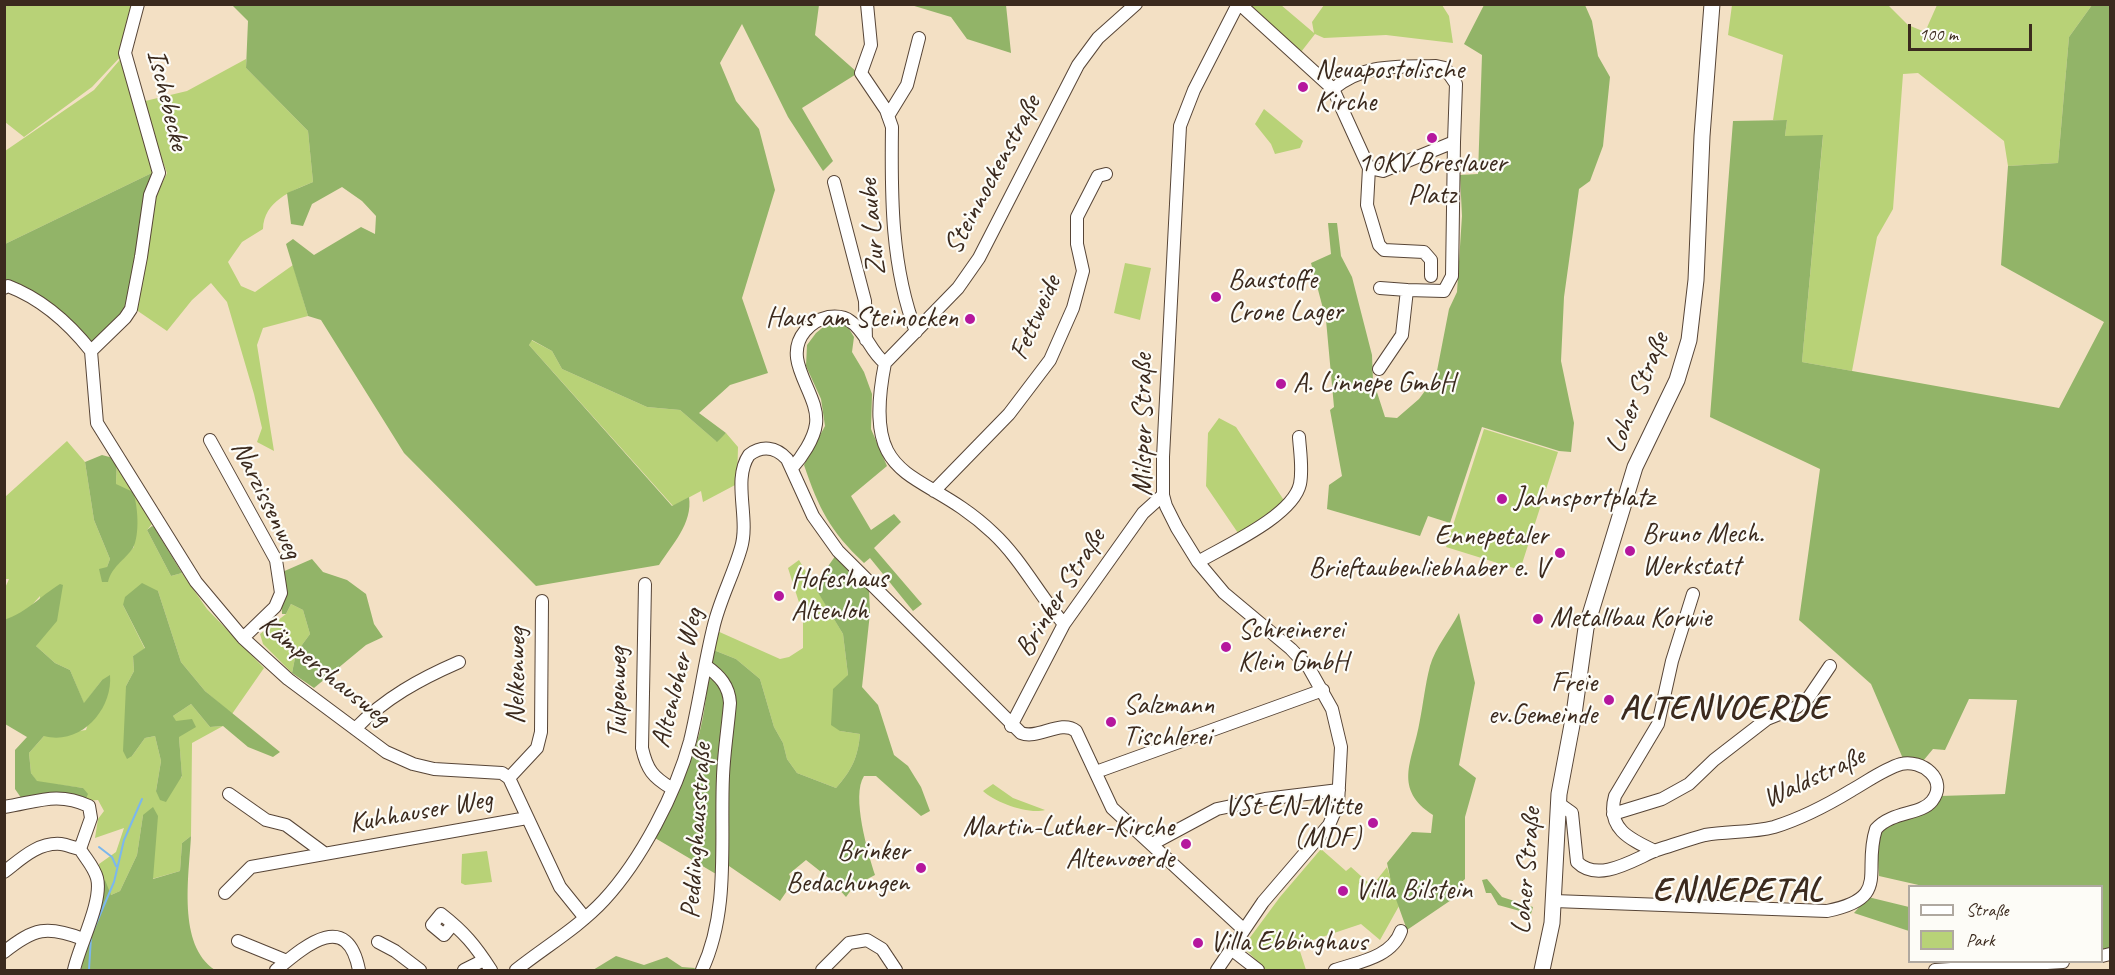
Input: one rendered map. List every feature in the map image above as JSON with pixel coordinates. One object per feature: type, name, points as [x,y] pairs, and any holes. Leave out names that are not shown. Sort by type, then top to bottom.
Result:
[{"type":"main road","name":"Loher Straße","points":[[1542,970],[1554,901],[1558,803],[1588,621],[1635,467],[1677,380],[1689,340],[1696,280],[1702,136],[1712,4]]},
{"type":"street","name":"Ischebecke","points":[[91,351],[125,318],[130,309],[141,257],[150,195],[159,173],[125,53],[138,4]]},
{"type":"street","name":"Zur Laube","points":[[867,4],[871,45],[861,73],[888,116],[892,127],[895,244],[907,310],[916,332]]},
{"type":"street","name":"Steinnockenstraße","points":[[885,363],[958,288],[980,258],[1039,139],[1086,53],[1136,4]]},
{"type":"street","points":[[1237,5],[1244,8],[1333,89],[1369,168],[1367,205],[1380,245],[1384,250],[1424,252],[1431,260],[1431,276]]},
{"type":"street","name":"Milsper Straße","points":[[1216,970],[1244,929],[1329,825],[1334,815],[1339,790],[1339,732],[1323,690],[1291,649],[1224,593],[1198,562],[1170,517],[1163,495],[1162,468],[1179,135],[1194,90],[1237,5]]},
{"type":"street","points":[[888,116],[907,86],[919,38]]},
{"type":"street","points":[[1333,89],[1358,73],[1374,68],[1436,66],[1445,68],[1456,84],[1452,276],[1444,291],[1380,288]]},
{"type":"street","points":[[1369,168],[1383,171],[1454,142]]},
{"type":"street","name":"Fettweide","points":[[934,491],[1009,414],[1050,360],[1073,308],[1083,271],[1077,243],[1077,217],[1098,176],[1106,174]]},
{"type":"street","points":[[834,182],[865,301],[866,342]]},
{"type":"street","points":[[4,288],[8,286],[29,294],[74,330],[91,351]]},
{"type":"street","points":[[1379,369],[1402,335],[1407,290]]},
{"type":"street","points":[[1064,624],[994,534],[963,507],[913,480],[893,463],[883,442],[878,421],[885,363],[873,352],[857,326],[840,316],[814,322],[801,337],[797,360],[816,422],[813,436],[792,468],[813,516],[833,546],[1011,726],[1028,736],[1072,728],[1080,736],[1112,807],[1244,929]]},
{"type":"street","name":"Kämpershausweg","points":[[91,351],[97,423],[196,582],[243,638],[288,679],[386,752],[413,764],[434,769],[502,774],[509,778]]},
{"type":"street","points":[[1198,562],[1276,515],[1290,501],[1300,485],[1299,437]]},
{"type":"street","name":"Narzissenweg","points":[[210,440],[276,560],[281,593],[275,607],[243,638]]},
{"type":"street","name":"Altenloher Weg","points":[[585,918],[606,898],[646,840],[690,742],[713,628],[742,546],[745,523],[741,476],[748,455],[762,449],[777,451],[792,468]]},
{"type":"street","name":"Brinker Straße","points":[[1011,726],[1064,624],[1143,513],[1163,495]]},
{"type":"street","name":"Tulpenweg","points":[[645,584],[642,748],[646,767],[651,776],[671,788]]},
{"type":"street","points":[[1655,851],[1624,835],[1614,822],[1615,796],[1658,724],[1672,661],[1693,594]]},
{"type":"street","name":"Nelkenweg","points":[[509,778],[537,748],[542,732],[542,601]]},
{"type":"street","points":[[355,729],[373,710],[395,694],[424,676],[459,662]]},
{"type":"street","name":"Peddinghausstraße","points":[[702,970],[714,938],[720,897],[723,776],[730,703],[729,693],[724,683],[706,666]]},
{"type":"street","points":[[1613,814],[1662,799],[1689,784],[1714,760],[1767,719],[1797,707],[1809,697],[1830,666]]},
{"type":"street","points":[[1096,772],[1323,690]]},
{"type":"street","name":"Waldstraße","points":[[1554,901],[1827,911],[1853,906],[1862,897],[1874,874],[1876,829],[1896,814],[1926,806],[1936,794],[1935,779],[1922,764],[1912,763],[1889,769],[1838,798],[1773,827],[1705,836],[1655,851],[1638,861],[1616,868],[1585,868],[1574,857],[1572,813],[1558,803]]},
{"type":"street","points":[[509,778],[560,887],[585,918],[516,970]]},
{"type":"street","points":[[1152,844],[1217,809],[1264,799],[1339,790]]},
{"type":"street","name":"Kuhhauser Weg","points":[[229,794],[266,820],[286,825],[324,853]]},
{"type":"street","points":[[4,807],[52,797],[76,800],[89,806],[91,818],[80,849]]},
{"type":"street","name":"Kuhhauser Weg","points":[[225,893],[251,867],[527,818]]},
{"type":"street","points":[[4,873],[32,851],[44,846],[60,844],[80,849],[92,867],[98,886],[74,970]]},
{"type":"street","points":[[453,924],[474,942],[487,965],[464,970]]},
{"type":"street","points":[[4,952],[27,935],[49,928],[83,939]]},
{"type":"street","points":[[1335,970],[1386,952],[1398,939],[1401,931]]},
{"type":"street","points":[[276,970],[319,938],[331,936],[339,938],[352,948],[359,970]]},
{"type":"street","points":[[822,970],[841,948],[857,940],[874,943],[896,970]]},
{"type":"street","points":[[238,941],[287,961]]},
{"type":"street","points":[[378,942],[395,951],[420,970]]},
{"type":"street","points":[[1231,949],[1258,970]]},
{"type":"street","points":[[1935,970],[2047,963]]},
{"type":"green space","points":[[4,5],[137,5],[124,53],[92,87],[24,137],[5,122]]},
{"type":"green space","points":[[232,5],[819,5],[815,35],[858,73],[802,108],[833,161],[823,171],[788,117],[742,24],[720,63],[736,101],[759,129],[775,190],[742,298],[768,373],[730,385],[699,413],[726,433],[717,442],[680,410],[647,407],[562,369],[552,351],[532,340],[529,345],[672,506],[689,497],[685,525],[659,565],[536,586],[404,453],[321,320],[308,316],[286,244],[293,239],[314,255],[361,227],[375,234],[376,216],[362,201],[342,187],[312,204],[303,226],[291,224],[287,193],[313,182],[308,131],[246,68],[248,21]]},
{"type":"green space","points":[[911,5],[1006,5],[1011,53],[967,39],[951,17]]},
{"type":"green space","points":[[1251,5],[1281,5],[1314,33],[1312,22],[1324,5],[1442,5],[1449,16],[1453,43],[1386,35],[1324,38],[1315,34],[1301,52]]},
{"type":"green space","points":[[1484,5],[1585,5],[1592,21],[1598,56],[1610,77],[1603,146],[1590,181],[1579,189],[1564,297],[1561,361],[1574,423],[1571,452],[1559,451],[1482,427],[1450,523],[1428,516],[1420,536],[1327,509],[1329,485],[1342,476],[1330,410],[1334,407],[1326,320],[1311,263],[1331,254],[1328,223],[1337,223],[1341,256],[1352,277],[1372,355],[1373,380],[1385,417],[1397,418],[1419,399],[1436,376],[1449,309],[1457,292],[1462,216],[1460,175],[1478,174],[1482,55],[1464,44]]},
{"type":"green space","points":[[1732,5],[1888,5],[1908,25],[1925,32],[1937,5],[2092,5],[2069,37],[2058,163],[2008,166],[2004,141],[1918,73],[1903,74],[1893,209],[1877,237],[1852,371],[1802,362],[1823,136],[1785,136],[1787,120],[1773,120],[1783,55],[1728,35]]},
{"type":"green space","points":[[2092,5],[2110,5],[2110,949],[2103,951],[2103,885],[1919,885],[1879,876],[1877,842],[1880,830],[1940,796],[2005,794],[2017,700],[1969,699],[1945,750],[1933,749],[1923,761],[1904,761],[1871,684],[1799,620],[1820,469],[1710,417],[1733,121],[1787,120],[1785,136],[1823,135],[1802,362],[2059,408],[2104,322],[2001,265],[2008,166],[2058,163],[2069,37]]},
{"type":"green space","points":[[124,55],[156,171],[5,244],[5,151],[94,90]]},
{"type":"green space","points":[[246,59],[246,68],[308,131],[313,182],[288,193],[273,204],[268,211],[263,229],[242,242],[228,262],[241,286],[255,292],[293,265],[308,316],[263,328],[257,345],[274,451],[257,442],[262,428],[254,394],[227,302],[211,283],[192,300],[167,331],[132,307],[154,200],[167,173],[141,102],[187,91]]},
{"type":"green space","points":[[1264,109],[1303,141],[1300,148],[1275,154],[1271,144],[1255,124]]},
{"type":"green space","points":[[156,171],[128,307],[92,345],[5,284],[5,244]]},
{"type":"green space","points":[[1125,263],[1151,268],[1140,320],[1114,313]]},
{"type":"green space","points":[[845,322],[854,337],[852,352],[864,372],[872,394],[871,429],[887,466],[851,496],[871,530],[894,514],[901,522],[874,548],[922,604],[913,611],[870,558],[864,563],[834,530],[815,494],[804,465],[825,426],[821,399],[806,366],[807,345],[827,324]]},
{"type":"green space","points":[[531,340],[552,351],[562,369],[647,407],[680,410],[716,441],[726,433],[738,447],[737,484],[703,502],[701,491],[673,506],[529,345]]},
{"type":"green space","points":[[1219,418],[1236,427],[1285,502],[1272,515],[1238,533],[1206,486],[1208,433]]},
{"type":"green space","name":"Jahnsportplatz","points":[[1484,429],[1558,452],[1520,570],[1446,547]]},
{"type":"green space","points":[[67,441],[85,462],[94,520],[110,559],[107,567],[111,571],[134,547],[116,484],[117,459],[152,524],[147,530],[171,576],[182,573],[207,609],[264,668],[232,714],[205,691],[181,662],[158,591],[123,605],[145,649],[133,656],[134,671],[126,686],[132,756],[145,738],[155,736],[161,761],[156,791],[182,777],[179,737],[173,716],[191,704],[210,727],[223,726],[192,743],[191,836],[182,843],[180,871],[152,879],[153,853],[143,815],[137,855],[120,891],[111,895],[101,886],[99,864],[116,852],[124,828],[95,838],[98,819],[104,811],[98,800],[85,801],[83,788],[37,782],[31,773],[29,753],[44,736],[86,730],[102,680],[84,704],[70,670],[55,663],[36,646],[40,596],[25,613],[5,620],[5,588],[9,579],[5,579],[5,497]]},
{"type":"green space","points":[[102,455],[117,459],[116,484],[133,492],[138,520],[137,536],[133,548],[115,568],[108,582],[102,582],[99,569],[107,567],[110,559],[94,520],[85,462]]},
{"type":"green space","points":[[152,526],[182,573],[171,576],[147,530]]},
{"type":"green space","points":[[836,555],[869,590],[870,613],[862,687],[878,705],[894,755],[908,766],[921,787],[930,811],[921,816],[876,776],[864,776],[860,785],[860,810],[875,875],[854,886],[846,897],[830,879],[806,860],[789,874],[793,882],[780,901],[729,866],[716,874],[655,838],[683,781],[696,745],[708,685],[711,649],[736,659],[760,679],[774,727],[783,743],[787,759],[797,773],[836,788],[846,775],[856,756],[860,734],[840,731],[831,725],[833,689],[848,675],[843,634],[814,586]]},
{"type":"green space","points":[[312,559],[323,572],[347,580],[366,594],[374,624],[383,637],[366,645],[314,688],[292,673],[296,653],[310,634],[303,610],[291,604],[286,614],[282,614],[280,573]]},
{"type":"green space","points":[[799,560],[843,634],[848,675],[840,731],[860,734],[858,750],[853,763],[836,788],[797,773],[787,759],[783,743],[774,727],[760,679],[736,659],[711,649],[715,630],[780,659],[789,657],[803,648],[803,615],[788,568]]},
{"type":"green space","points":[[142,583],[158,591],[181,662],[205,691],[280,752],[273,757],[248,747],[223,726],[210,727],[191,704],[173,716],[176,721],[192,719],[196,727],[179,737],[182,776],[166,802],[160,800],[156,791],[161,761],[155,736],[145,738],[132,756],[127,759],[123,751],[126,686],[134,671],[133,656],[145,648],[123,605],[125,597]]},
{"type":"green space","points":[[60,584],[63,585],[57,621],[36,646],[55,663],[70,670],[84,703],[102,680],[110,675],[110,688],[106,701],[92,722],[70,736],[57,738],[44,736],[29,753],[31,773],[37,781],[83,788],[88,794],[85,801],[26,805],[15,789],[15,750],[27,737],[5,724],[4,620],[27,608]]},
{"type":"green space","points":[[291,604],[303,610],[310,634],[296,653],[292,673],[263,644],[260,634],[286,614]]},
{"type":"green space","points":[[1459,613],[1475,683],[1459,765],[1476,778],[1465,817],[1465,879],[1458,885],[1460,894],[1407,930],[1393,891],[1387,863],[1412,832],[1431,833],[1433,815],[1413,795],[1408,774],[1432,659]]},
{"type":"green space","points":[[993,784],[1013,798],[1045,810],[1030,811],[995,799],[983,791]]},
{"type":"green space","points":[[153,807],[158,816],[153,879],[180,871],[182,843],[191,836],[188,889],[190,927],[203,959],[215,970],[81,970],[101,886],[105,880],[111,895],[120,891],[137,855],[143,815]]},
{"type":"green space","points":[[1321,849],[1346,871],[1351,867],[1372,886],[1387,867],[1399,906],[1380,940],[1361,924],[1298,945],[1306,970],[1266,970],[1243,947],[1280,897]]},
{"type":"green space","points":[[487,851],[492,882],[465,885],[461,883],[462,854]]},
{"type":"green space","points":[[1487,879],[1502,897],[1533,907],[1531,914],[1498,905],[1491,893],[1486,893],[1482,880]]},
{"type":"green space","points":[[1868,897],[1908,907],[1908,931],[1854,913]]},
{"type":"green space","points":[[616,956],[644,965],[667,957],[682,967],[695,968],[694,970],[593,970]]},
{"type":"waterway","points":[[93,931],[114,882],[124,840],[142,799]]},
{"type":"waterway","points":[[99,847],[112,857],[116,866]]},
{"type":"waterway","points":[[89,970],[91,937]]},
{"type":"place","name":"Neuapostolische Kirche","points":[[1303,87]]},
{"type":"place","name":"10KV Breslauer Platz","points":[[1432,138]]},
{"type":"place","name":"Baustoffe Crone Lager","points":[[1216,297]]},
{"type":"place","name":"Haus am Steinocken","points":[[970,319]]},
{"type":"place","name":"A. Linnepe GmbH","points":[[1281,384]]},
{"type":"place","name":"Jahnsportplatz","points":[[1502,499]]},
{"type":"place","name":"Bruno Mech. Werkstatt","points":[[1630,551]]},
{"type":"place","name":"Ennepetaler Brieftaubenliebhaber e. V","points":[[1560,553]]},
{"type":"place","name":"Hofeshaus Altenloh","points":[[779,596]]},
{"type":"place","name":"Metallbau Korwie","points":[[1538,619]]},
{"type":"place","name":"Schreinerei Klein GmbH","points":[[1226,647]]},
{"type":"place","name":"Freie ev.Gemeinde","points":[[1609,700]]},
{"type":"place","name":"Salzmann Tischlerei","points":[[1111,722]]},
{"type":"place","name":"VSt EN-Mitte (MDF)","points":[[1373,823]]},
{"type":"place","name":"Martin-Luther-Kirche Altenvoerde","points":[[1186,844]]},
{"type":"place","name":"Brinker Bedachungen","points":[[921,868]]},
{"type":"place","name":"Villa Bilstein","points":[[1343,891]]},
{"type":"place","name":"Villa Ebbinghaus","points":[[1198,943]]},
{"type":"district","name":"ALTENVOERDE","points":[[1724,709]]},
{"type":"district","name":"ENNEPETAL","points":[[1738,891]]}]
